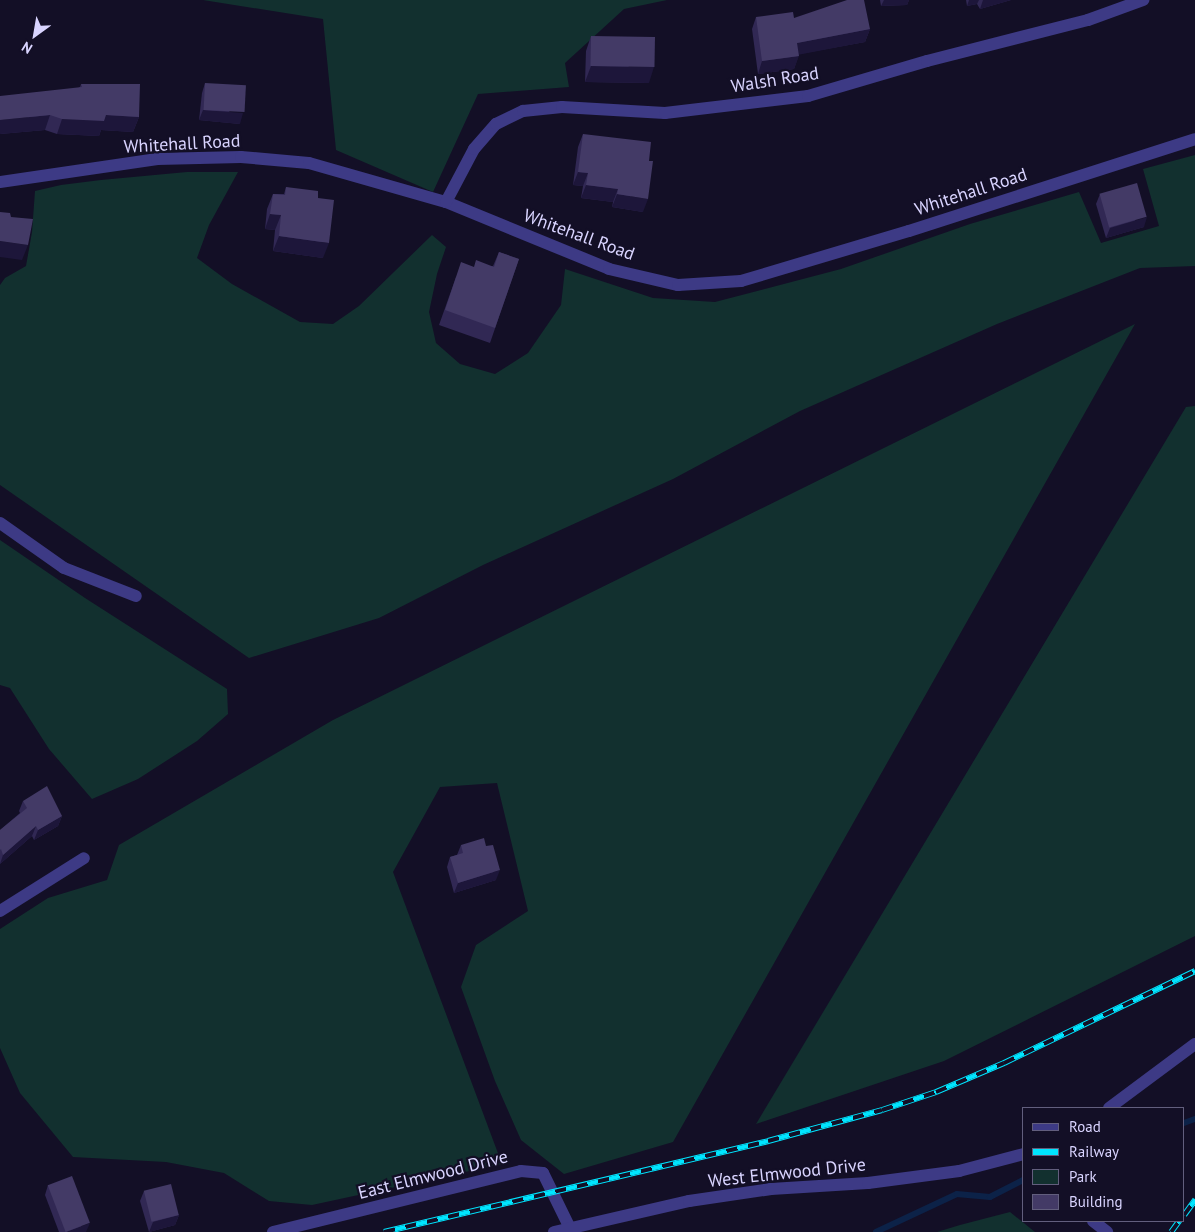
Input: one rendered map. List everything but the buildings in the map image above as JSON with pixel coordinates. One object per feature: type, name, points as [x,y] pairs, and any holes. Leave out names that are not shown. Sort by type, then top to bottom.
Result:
[{"type":"street","name":"Walsh Road","points":[[446,202],[474,149],[496,124],[523,111],[562,107],[665,113],[808,96],[927,61],[1088,20],[1143,0]]},
{"type":"street","name":"Whitehall Road","points":[[0,182],[157,159],[241,157],[309,163],[446,202],[609,269],[678,285],[741,281],[918,228],[1195,139]]},
{"type":"street","points":[[0,523],[64,568],[136,596]]},
{"type":"street","points":[[0,911],[84,858]]},
{"type":"street","points":[[1110,1107],[1195,1044]]},
{"type":"street","name":"West Elmwood Drive","points":[[554,1232],[689,1202],[771,1189],[868,1183],[959,1171],[1022,1155]]},
{"type":"street","name":"East Elmwood Drive","points":[[272,1232],[521,1171],[543,1173],[570,1228]]},
{"type":"street","points":[[1094,1222],[1107,1232]]},
{"type":"green space","points":[[203,0],[667,0],[624,9],[565,63],[569,87],[478,94],[433,192],[336,150],[323,19]]},
{"type":"green space","points":[[1195,155],[1195,266],[1140,268],[997,324],[800,411],[673,479],[483,565],[379,618],[249,658],[0,485],[0,285],[5,278],[26,266],[32,232],[35,191],[61,185],[101,180],[187,172],[238,172],[209,225],[197,258],[232,284],[300,322],[333,324],[359,306],[432,235],[446,247],[437,274],[429,312],[436,343],[460,364],[495,374],[528,353],[561,305],[565,269],[653,298],[715,302],[841,269],[970,224],[1079,192],[1101,243],[1159,226],[1143,169]]},
{"type":"green space","points":[[1135,324],[673,1142],[564,1174],[521,1140],[495,1081],[461,987],[476,945],[528,911],[497,783],[440,787],[393,872],[502,1164],[312,1205],[269,1201],[224,1173],[166,1162],[73,1157],[20,1093],[0,1048],[0,929],[48,898],[107,880],[119,845],[333,720]]},
{"type":"green space","points":[[1195,406],[1195,936],[944,1061],[756,1124],[1186,407]]},
{"type":"green space","points":[[0,540],[85,598],[227,689],[228,714],[197,741],[138,779],[92,799],[49,749],[10,688],[0,685]]},
{"type":"green space","points":[[1010,1212],[1035,1232],[937,1232]]},
{"type":"waterway","points":[[1185,1123],[1195,1119]]},
{"type":"waterway","points":[[876,1232],[957,1194],[990,1197],[1022,1181]]},
{"type":"railway","points":[[384,1232],[768,1141],[882,1110],[936,1092],[1004,1063],[1195,971]]},
{"type":"railway","points":[[1185,1214],[1195,1200]]},
{"type":"railway","points":[[1171,1232],[1178,1222]]}]
